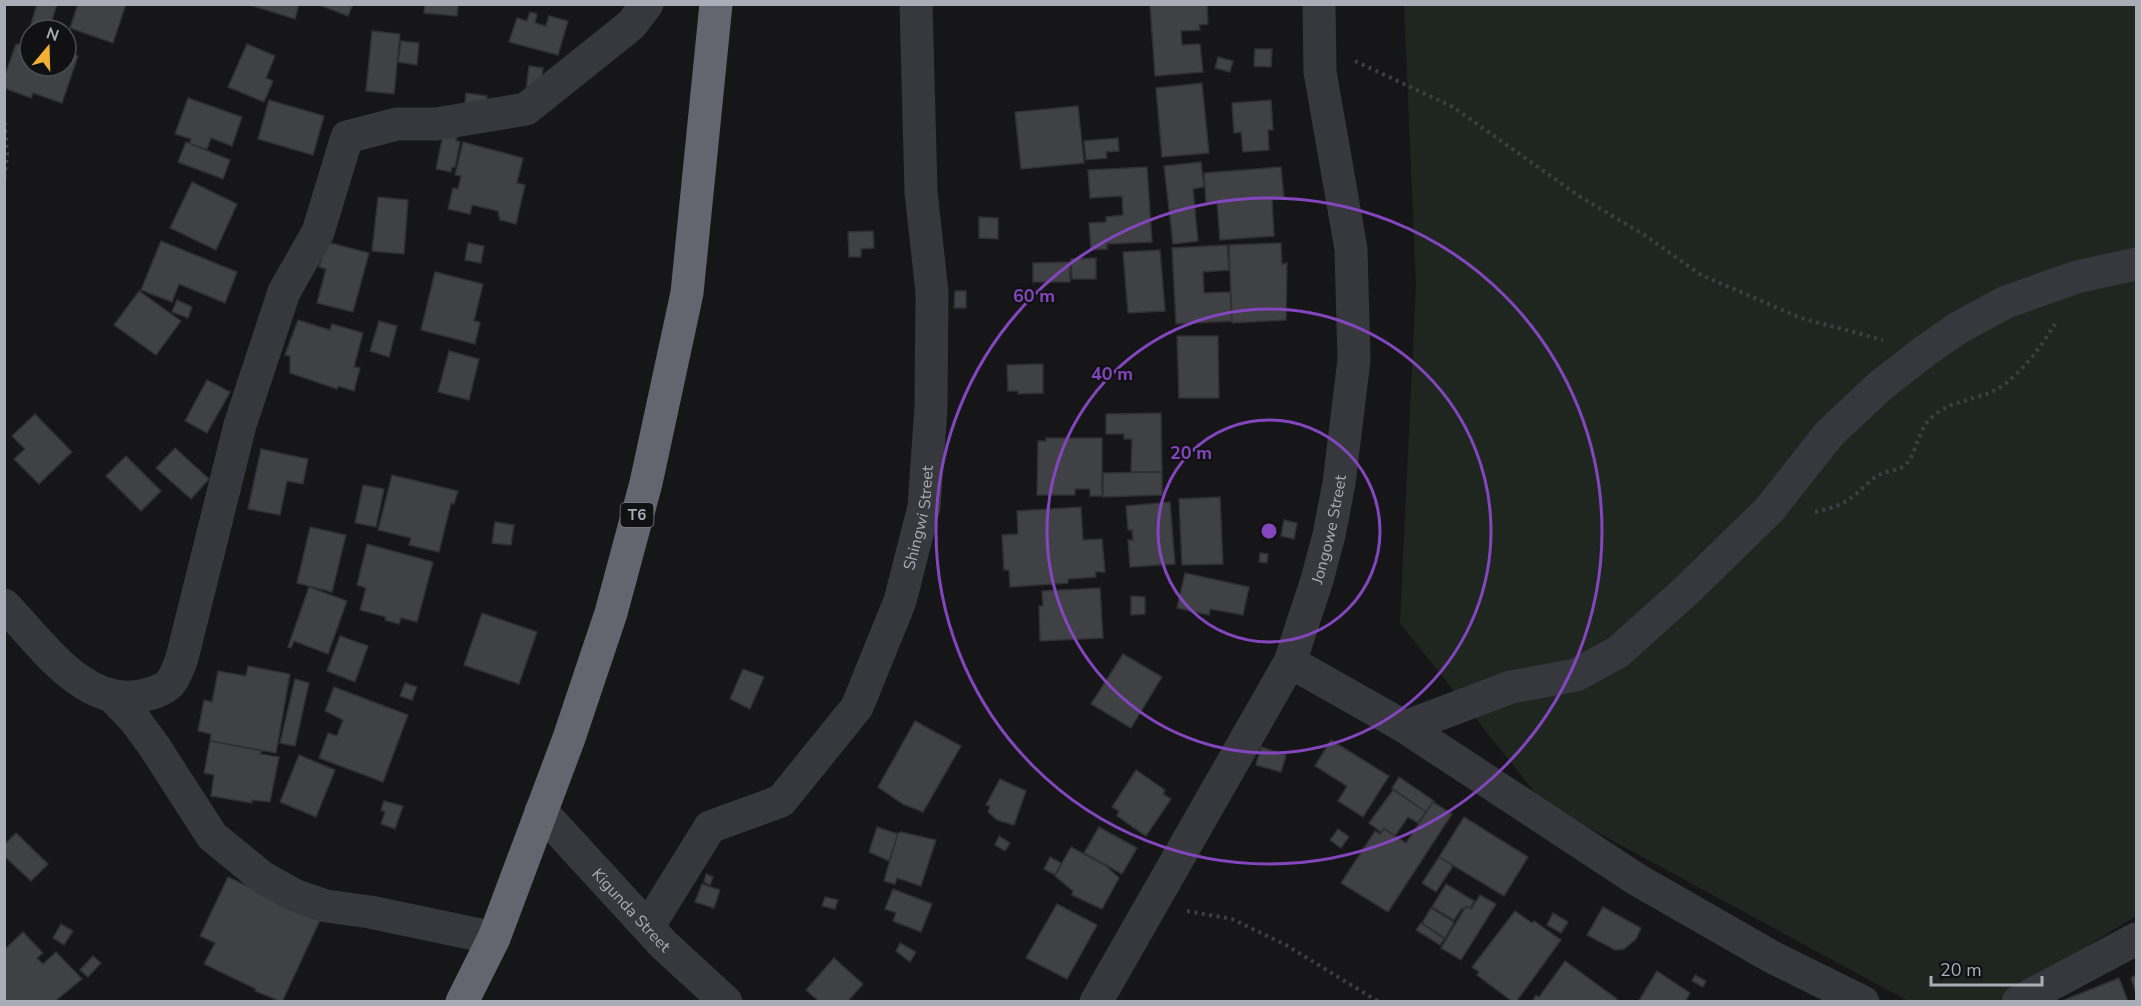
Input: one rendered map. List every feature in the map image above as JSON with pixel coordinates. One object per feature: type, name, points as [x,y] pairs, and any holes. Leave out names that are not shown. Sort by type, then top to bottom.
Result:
[{"type":"highway","name":"T6","points":[[462,1002],[494,938],[542,811],[611,613],[648,472],[687,293],[716,4]]},
{"type":"street","points":[[4,605],[70,674],[94,689],[111,695],[135,698],[170,684],[182,658],[240,425],[284,292],[318,232],[347,137],[397,124],[436,124],[526,109],[631,25],[647,4]]},
{"type":"street","name":"Shingwi Street","points":[[648,927],[710,827],[781,801],[857,707],[900,601],[924,507],[931,407],[932,292],[921,192],[916,4]]},
{"type":"street","name":"Jongowe Street","points":[[1096,1002],[1290,662],[1329,535],[1339,483],[1354,360],[1351,249],[1320,72],[1319,4]]},
{"type":"street","points":[[1405,727],[1511,687],[1576,675],[1618,652],[1687,590],[1769,510],[1829,435],[1880,386],[1925,351],[1958,328],[2006,302],[2077,277],[2136,264]]},
{"type":"street","points":[[1290,662],[1405,727],[1636,879],[1772,957],[1863,1002]]},
{"type":"street","points":[[111,695],[135,720],[154,746],[212,836],[262,877],[294,895],[326,906],[370,912],[494,938]]},
{"type":"street","name":"Kigunda Street","points":[[542,811],[709,995]]},
{"type":"street","points":[[2032,998],[2136,939]]},
{"type":"path","points":[[1319,44],[1453,107],[1579,196],[1646,236],[1701,275],[1801,318],[1925,351]]},
{"type":"path","points":[[4,115],[7,154],[4,183]]},
{"type":"path","points":[[1769,510],[1812,513],[1836,507],[1852,498],[1878,475],[1901,468],[1910,458],[1922,428],[1933,416],[1952,404],[1988,394],[2002,385],[2036,352],[2071,299],[2077,277]]},
{"type":"path","points":[[1151,904],[1232,919],[1286,945],[1379,1002]]},
{"type":"shaded area","points":[[1404,5],[2136,5],[2136,916],[1998,1001],[1908,1001],[1543,803],[1400,623],[1416,285]]},
{"type":"building","points":[[37,4],[57,4],[53,18],[33,18]]},
{"type":"building","points":[[78,4],[126,4],[113,43],[78,31],[78,18],[73,18]]},
{"type":"building","points":[[247,4],[299,4],[295,19]]},
{"type":"building","points":[[317,4],[353,4],[348,16]]},
{"type":"building","points":[[425,4],[458,4],[457,16],[424,13]]},
{"type":"building","points":[[1207,4],[1208,24],[1199,25],[1200,30],[1181,31],[1182,45],[1200,44],[1203,72],[1155,76],[1150,5]]},
{"type":"building","points":[[530,12],[537,14],[535,23],[546,26],[549,16],[568,21],[558,55],[509,42],[517,18],[527,21]]},
{"type":"building","points":[[372,31],[400,34],[394,94],[366,91]]},
{"type":"building","points":[[401,41],[419,43],[417,65],[398,62]]},
{"type":"building","points":[[16,44],[18,45],[18,78],[71,78],[62,103],[33,93],[31,98],[4,88],[4,78]]},
{"type":"building","points":[[247,44],[275,56],[266,78],[273,81],[264,102],[228,87]]},
{"type":"building","points":[[1255,49],[1272,49],[1271,67],[1254,66]]},
{"type":"building","points":[[1218,57],[1233,61],[1230,72],[1215,68]]},
{"type":"building","points":[[529,66],[543,68],[540,92],[526,90]]},
{"type":"building","points":[[1202,83],[1209,153],[1162,157],[1156,88]]},
{"type":"building","points":[[466,93],[487,96],[485,115],[464,113]]},
{"type":"building","points":[[188,98],[242,117],[232,146],[211,138],[207,149],[189,144],[191,139],[175,134]]},
{"type":"building","points":[[269,100],[324,116],[313,155],[258,139]]},
{"type":"building","points":[[1271,100],[1273,130],[1268,130],[1269,150],[1243,152],[1241,132],[1234,133],[1232,103]]},
{"type":"building","points":[[1078,106],[1084,163],[1021,169],[1015,112]]},
{"type":"building","points":[[445,125],[459,128],[456,141],[460,142],[455,167],[452,167],[451,172],[436,169]]},
{"type":"building","points":[[1118,138],[1119,151],[1106,152],[1107,158],[1086,160],[1084,141]]},
{"type":"building","points":[[186,142],[230,160],[223,179],[178,162]]},
{"type":"building","points":[[463,142],[523,158],[517,183],[525,185],[516,224],[500,220],[498,211],[472,205],[470,214],[448,209],[453,188],[458,189],[461,176],[455,175]]},
{"type":"building","points":[[1201,162],[1204,187],[1193,189],[1198,241],[1173,244],[1164,166]]},
{"type":"building","points":[[1147,167],[1152,242],[1107,244],[1107,249],[1091,250],[1089,223],[1106,222],[1106,217],[1123,215],[1122,196],[1090,198],[1088,170]]},
{"type":"building","points":[[1281,167],[1284,198],[1272,199],[1274,236],[1220,240],[1217,202],[1206,202],[1204,173]]},
{"type":"building","points":[[192,182],[237,204],[216,250],[170,228]]},
{"type":"building","points":[[378,197],[408,200],[404,254],[372,251]]},
{"type":"building","points":[[979,217],[998,218],[998,239],[979,238]]},
{"type":"building","points":[[873,231],[874,248],[861,249],[861,257],[849,257],[848,232]]},
{"type":"building","points":[[161,241],[237,272],[225,303],[179,284],[172,302],[141,290]]},
{"type":"building","points":[[327,242],[369,253],[353,312],[317,303],[326,269],[319,267]]},
{"type":"building","points":[[468,243],[484,246],[481,263],[465,260]]},
{"type":"building","points":[[1281,243],[1282,264],[1287,263],[1286,320],[1232,323],[1229,245]]},
{"type":"building","points":[[1227,245],[1229,270],[1203,272],[1204,293],[1230,292],[1232,321],[1176,324],[1172,248]]},
{"type":"building","points":[[1160,250],[1165,311],[1128,313],[1123,252]]},
{"type":"building","points":[[1096,258],[1096,279],[1072,279],[1071,259]]},
{"type":"building","points":[[1070,262],[1070,282],[1033,282],[1033,263]]},
{"type":"building","points":[[435,272],[483,284],[474,321],[480,322],[475,344],[421,330]]},
{"type":"building","points":[[139,291],[181,321],[156,355],[114,325]]},
{"type":"building","points":[[955,291],[966,291],[966,308],[954,308]]},
{"type":"building","points":[[177,300],[192,307],[188,318],[172,312]]},
{"type":"building","points":[[298,320],[330,330],[332,324],[363,333],[354,367],[360,368],[354,391],[338,386],[337,389],[290,373],[290,356],[285,355]]},
{"type":"building","points":[[379,321],[397,326],[389,357],[370,351]]},
{"type":"building","points":[[1177,336],[1218,336],[1219,398],[1179,398]]},
{"type":"building","points":[[449,351],[479,359],[469,400],[438,392]]},
{"type":"building","points":[[1043,364],[1043,393],[1018,394],[1018,391],[1008,391],[1007,365]]},
{"type":"building","points":[[207,380],[230,392],[207,433],[185,421]]},
{"type":"building","points":[[1161,413],[1162,472],[1131,472],[1132,439],[1124,439],[1124,434],[1106,434],[1106,414]]},
{"type":"building","points":[[35,414],[72,452],[39,484],[14,459],[25,449],[12,436]]},
{"type":"building","points":[[1046,438],[1102,438],[1102,496],[1090,496],[1090,489],[1075,489],[1075,495],[1037,495],[1038,441],[1046,441]]},
{"type":"building","points":[[175,448],[209,479],[191,499],[156,468]]},
{"type":"building","points":[[261,449],[308,459],[303,484],[287,481],[280,515],[248,509]]},
{"type":"building","points":[[126,456],[161,491],[141,511],[106,476]]},
{"type":"building","points":[[1162,472],[1162,495],[1103,497],[1103,473]]},
{"type":"building","points":[[392,475],[458,491],[454,504],[451,503],[439,552],[409,545],[411,538],[378,530]]},
{"type":"building","points":[[363,485],[384,489],[376,527],[355,523]]},
{"type":"building","points":[[1220,497],[1223,564],[1182,565],[1179,499]]},
{"type":"building","points":[[1170,502],[1175,564],[1130,567],[1128,540],[1133,540],[1132,530],[1128,530],[1126,506]]},
{"type":"building","points":[[1081,507],[1083,540],[1102,539],[1105,572],[1095,572],[1096,577],[1068,579],[1068,583],[1010,587],[1009,570],[1004,570],[1002,535],[1018,534],[1017,511]]},
{"type":"building","points":[[1284,520],[1297,523],[1294,539],[1281,536]]},
{"type":"building","points":[[495,522],[514,525],[511,545],[492,543]]},
{"type":"building","points":[[310,527],[346,535],[332,592],[297,583]]},
{"type":"building","points":[[367,544],[433,562],[417,622],[401,618],[399,624],[385,620],[386,617],[360,610],[366,588],[357,585]]},
{"type":"building","points":[[1260,553],[1268,554],[1267,563],[1259,562]]},
{"type":"building","points":[[1185,573],[1249,587],[1243,615],[1210,609],[1209,615],[1177,608]]},
{"type":"building","points":[[309,587],[347,601],[328,654],[294,641],[291,648],[288,647]]},
{"type":"building","points":[[1100,588],[1103,638],[1040,641],[1039,606],[1043,606],[1042,591]]},
{"type":"building","points":[[1131,596],[1145,597],[1145,614],[1131,615]]},
{"type":"building","points":[[482,613],[537,632],[519,684],[464,665]]},
{"type":"building","points":[[340,636],[368,646],[355,682],[327,671]]},
{"type":"building","points":[[1123,654],[1162,677],[1131,728],[1091,704]]},
{"type":"building","points":[[248,666],[290,674],[276,753],[210,741],[211,734],[198,731],[204,700],[212,702],[218,671],[246,676]]},
{"type":"building","points":[[743,669],[764,677],[750,709],[730,699]]},
{"type":"building","points":[[295,679],[309,683],[295,746],[280,743]]},
{"type":"building","points":[[405,683],[417,687],[412,700],[400,696]]},
{"type":"building","points":[[334,687],[408,715],[383,782],[319,758],[328,733],[337,736],[343,720],[325,711]]},
{"type":"building","points":[[915,721],[961,746],[923,812],[903,804],[878,787]]},
{"type":"building","points":[[1331,740],[1389,776],[1363,817],[1338,801],[1347,786],[1315,766]]},
{"type":"building","points":[[210,741],[262,751],[260,754],[279,757],[270,802],[252,800],[252,803],[211,796],[214,775],[204,773]]},
{"type":"building","points":[[1261,747],[1286,755],[1281,772],[1256,765]]},
{"type":"building","points":[[299,755],[335,770],[316,817],[280,802]]},
{"type":"building","points":[[1136,770],[1165,790],[1163,794],[1171,799],[1146,836],[1117,816],[1119,811],[1112,807]]},
{"type":"building","points":[[1399,777],[1434,801],[1426,812],[1392,788]]},
{"type":"building","points":[[1000,779],[1026,791],[1014,825],[997,820],[988,812],[990,806],[986,805]]},
{"type":"building","points":[[1393,790],[1426,812],[1418,823],[1408,817],[1395,836],[1384,828],[1381,832],[1369,823]]},
{"type":"building","points":[[384,801],[403,806],[395,829],[381,824],[385,812],[381,810]]},
{"type":"building","points":[[1433,802],[1452,814],[1388,912],[1341,883],[1375,831],[1380,834],[1384,829],[1406,843]]},
{"type":"building","points":[[1464,817],[1528,857],[1504,896],[1439,857]]},
{"type":"building","points":[[877,827],[898,834],[889,861],[869,852]]},
{"type":"building","points":[[1099,827],[1137,848],[1122,874],[1084,853]]},
{"type":"building","points":[[1338,829],[1349,837],[1341,848],[1330,840]]},
{"type":"building","points":[[16,833],[48,864],[31,881],[4,856],[4,845]]},
{"type":"building","points":[[898,833],[936,840],[921,886],[897,878],[895,884],[884,881]]},
{"type":"building","points":[[999,836],[1010,843],[1005,851],[995,845]]},
{"type":"building","points":[[1071,847],[1106,866],[1119,878],[1102,909],[1072,895],[1073,891],[1055,876]]},
{"type":"building","points":[[1050,857],[1061,863],[1055,875],[1044,869]]},
{"type":"building","points":[[1439,857],[1453,866],[1436,892],[1422,883]]},
{"type":"building","points":[[706,874],[713,877],[710,885],[704,882]]},
{"type":"building","points":[[228,877],[320,920],[282,1002],[255,991],[256,989],[204,964],[215,943],[200,936]]},
{"type":"building","points":[[702,884],[720,890],[714,908],[695,902]]},
{"type":"building","points":[[1446,884],[1474,901],[1470,908],[1467,906],[1465,910],[1462,908],[1454,920],[1432,907]]},
{"type":"building","points":[[893,889],[932,904],[921,932],[893,921],[896,913],[885,909]]},
{"type":"building","points":[[1480,895],[1496,904],[1461,960],[1441,948],[1466,906],[1471,909]]},
{"type":"building","points":[[825,897],[838,900],[835,909],[822,906]]},
{"type":"building","points":[[1057,904],[1097,925],[1067,979],[1026,958]]},
{"type":"building","points":[[1603,907],[1641,928],[1636,939],[1624,949],[1615,950],[1587,935]]},
{"type":"building","points":[[1431,908],[1454,922],[1445,938],[1422,923]]},
{"type":"building","points":[[1515,911],[1561,940],[1516,1002],[1513,1002],[1477,975],[1479,972],[1472,967]]},
{"type":"building","points":[[1553,913],[1568,922],[1561,933],[1547,925]]},
{"type":"building","points":[[1421,923],[1444,939],[1440,945],[1416,930]]},
{"type":"building","points":[[61,924],[73,931],[64,945],[53,938]]},
{"type":"building","points":[[23,932],[43,953],[37,958],[43,964],[56,952],[82,979],[54,1002],[4,1002],[4,950]]},
{"type":"building","points":[[900,943],[916,952],[910,962],[896,951]]},
{"type":"building","points":[[93,956],[101,963],[88,977],[80,970]]},
{"type":"building","points":[[834,958],[863,984],[847,1002],[820,1002],[806,990]]},
{"type":"building","points":[[1565,961],[1617,999],[1615,1002],[1532,1002],[1536,995],[1539,997]]},
{"type":"building","points":[[1657,971],[1690,993],[1685,1002],[1638,1002]]},
{"type":"building","points":[[1695,975],[1706,981],[1703,987],[1692,981]]},
{"type":"building","points":[[2136,975],[2136,993],[2131,978]]},
{"type":"building","points":[[2119,978],[2128,1002],[2059,1002]]}]
